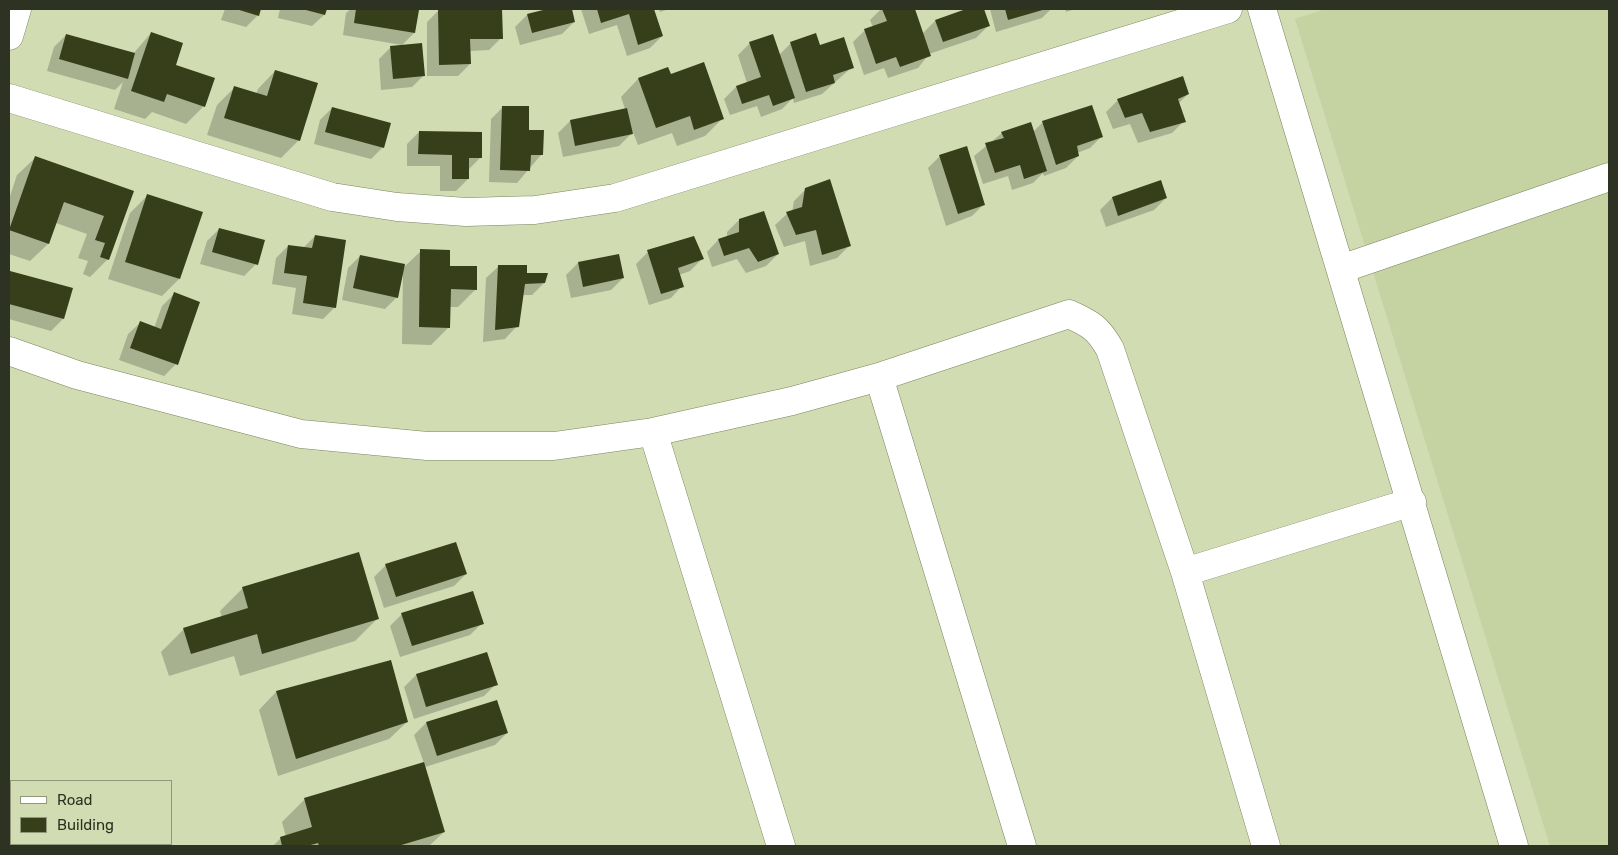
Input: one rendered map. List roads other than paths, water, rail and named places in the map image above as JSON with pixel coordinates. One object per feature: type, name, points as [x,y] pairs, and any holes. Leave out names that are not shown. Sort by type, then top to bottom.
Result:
[{"type":"street","points":[[9,36],[16,9]]},
{"type":"street","points":[[9,98],[332,197],[397,207],[466,212],[535,210],[615,198],[1224,9]]},
{"type":"street","points":[[1262,9],[1412,502],[1514,846]]},
{"type":"street","points":[[1341,268],[1609,177]]},
{"type":"street","points":[[9,351],[77,375],[301,434],[427,446],[554,446],[653,432],[792,401],[879,377],[1069,314],[1089,323],[1100,332],[1110,350],[1185,572],[1266,846]]},
{"type":"street","points":[[879,377],[1022,846]]},
{"type":"street","points":[[653,432],[781,846]]},
{"type":"street","points":[[1185,572],[1412,502]]}]
